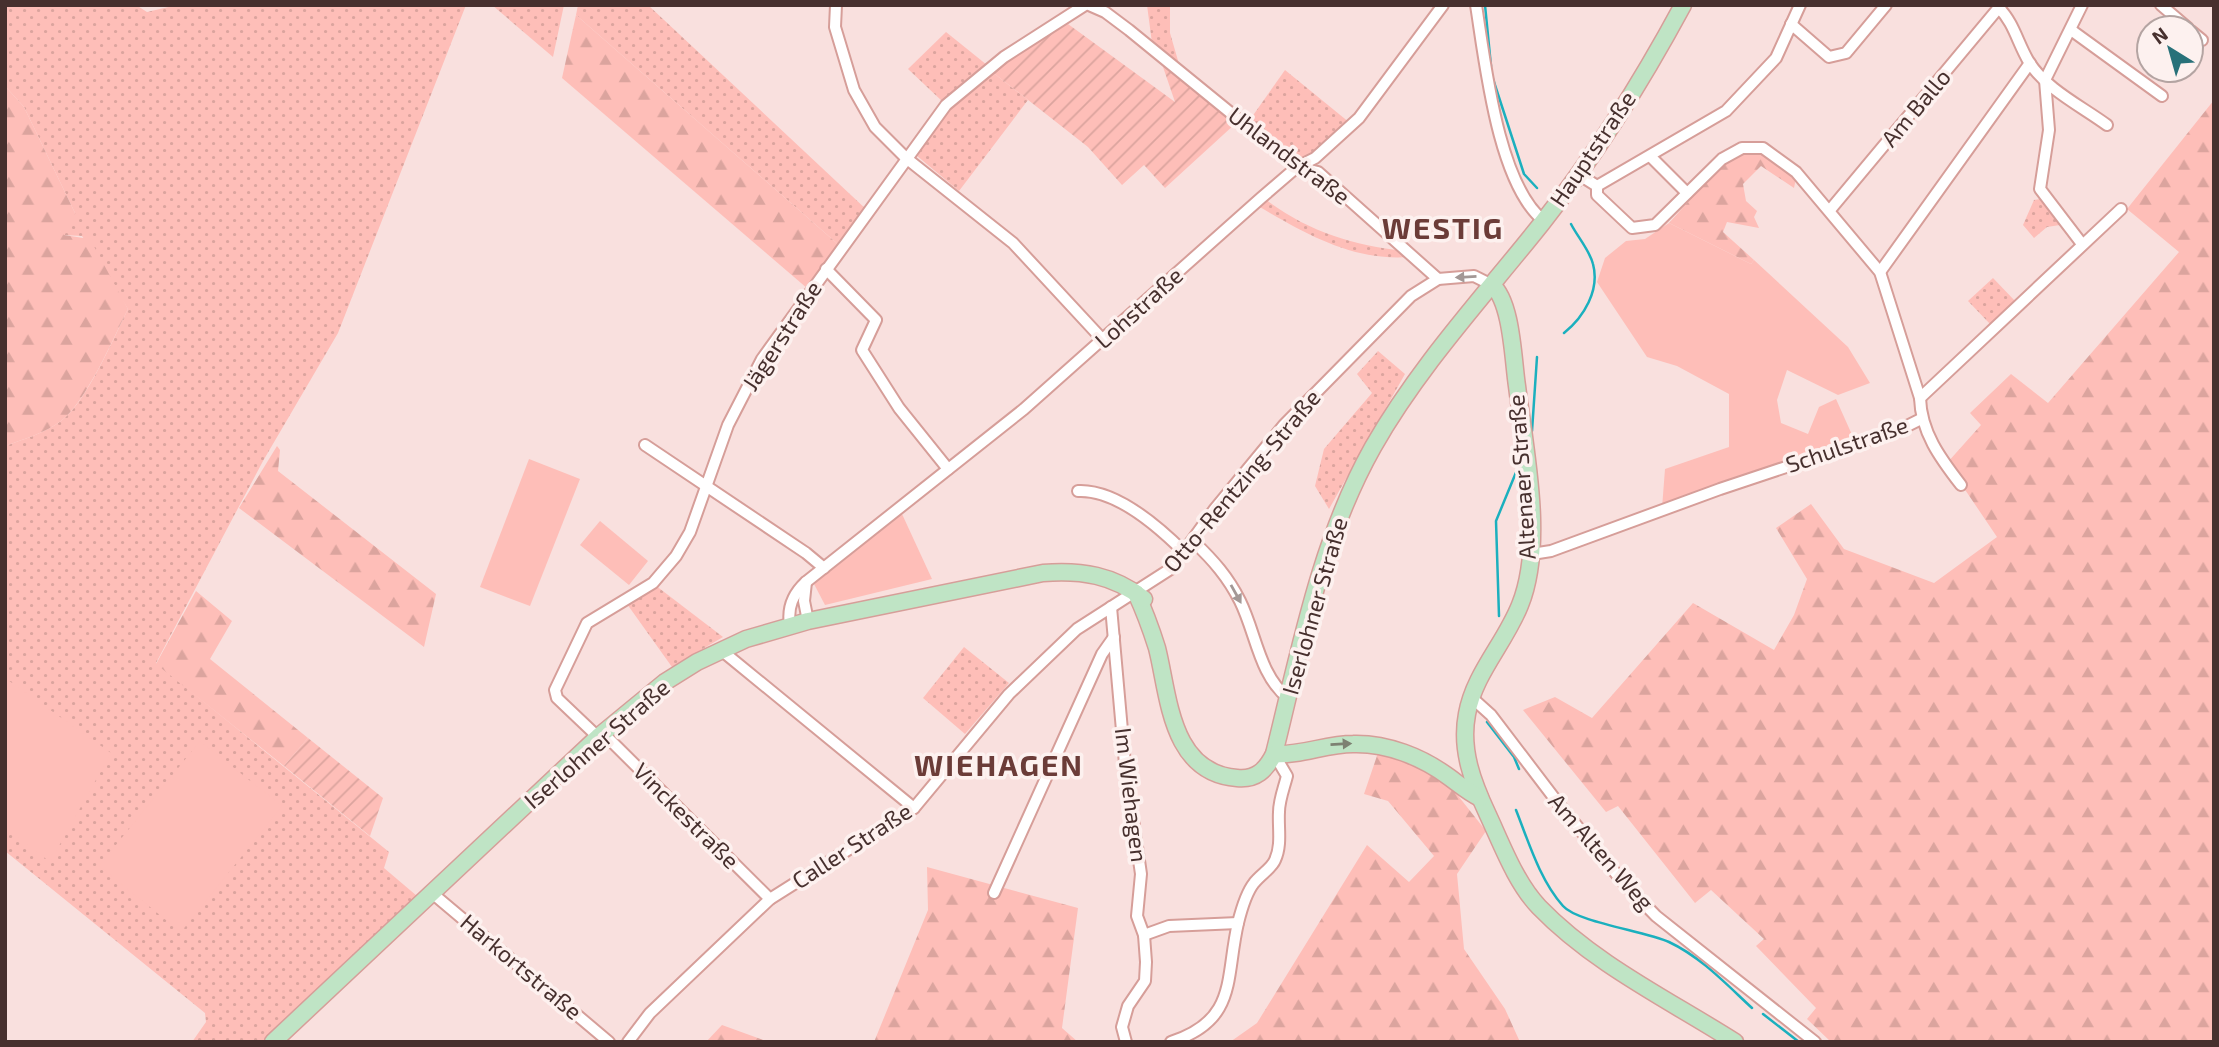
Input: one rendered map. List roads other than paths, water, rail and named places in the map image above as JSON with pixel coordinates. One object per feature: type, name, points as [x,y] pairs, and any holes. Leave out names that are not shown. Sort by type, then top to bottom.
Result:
[{"type":"main road","name":"Hauptstraße","points":[[1492,285],[1578,174],[1630,96],[1683,5]]},
{"type":"main road","name":"Altenaer Straße","points":[[1492,285],[1503,300],[1511,344],[1526,458],[1532,554],[1521,602],[1471,697],[1464,741],[1480,797],[1511,863],[1538,905],[1595,954],[1735,1042]]},
{"type":"main road","name":"Iserlohner Straße","points":[[1274,754],[1325,557],[1357,478],[1401,401],[1492,285]]},
{"type":"main road","name":"Iserlohner Straße","points":[[273,1042],[601,735],[665,682],[721,650],[790,625],[928,594],[1059,572],[1102,576],[1136,593]]},
{"type":"main road","points":[[1136,593],[1156,646],[1175,729],[1185,747],[1198,761],[1220,774],[1245,778],[1263,772],[1274,754],[1357,743],[1387,748],[1423,760],[1480,797]]},
{"type":"street","points":[[836,5],[835,27],[854,90],[875,127],[905,158],[1013,243],[1103,340]]},
{"type":"street","name":"Jägerstraße","points":[[601,735],[557,698],[555,690],[587,622],[653,583],[676,556],[690,532],[728,425],[762,359],[861,225],[905,158],[946,105],[1004,57],[1087,5]]},
{"type":"street","name":"Uhlandstraße","points":[[1087,5],[1105,12],[1129,30],[1297,167],[1318,172],[1437,279]]},
{"type":"street","name":"Lohstraße","points":[[790,625],[791,602],[796,591],[806,582],[1103,340],[1297,167],[1315,158],[1359,118],[1443,5]]},
{"type":"street","points":[[1476,5],[1489,90],[1516,184],[1530,209],[1544,221]]},
{"type":"street","points":[[1597,186],[1726,111],[1776,58],[1800,5]]},
{"type":"street","points":[[1791,24],[1829,57],[1846,53],[1886,5]]},
{"type":"street","points":[[2082,5],[2045,80],[2049,130],[2040,189],[2082,244]]},
{"type":"street","points":[[2000,7],[2029,63],[2045,80],[2107,125]]},
{"type":"street","name":"Am Ballo","points":[[1830,210],[2000,7]]},
{"type":"street","points":[[2071,30],[2162,96]]},
{"type":"street","points":[[1880,272],[2029,63]]},
{"type":"street","points":[[1597,186],[1597,195],[1632,228],[1655,225],[1722,159],[1742,148],[1763,148],[1796,172],[1880,272],[1920,398]]},
{"type":"street","points":[[1651,157],[1686,193]]},
{"type":"street","points":[[1578,174],[1597,186]]},
{"type":"street","name":"Schulstraße","points":[[1532,554],[1551,551],[1720,489],[1903,428],[1921,419],[1920,398],[2122,209]]},
{"type":"street","points":[[827,269],[876,320],[862,350],[899,408],[948,469]]},
{"type":"street","points":[[1437,279],[1475,276],[1492,285]]},
{"type":"street","name":"Otto-Rentzing-Straße","points":[[1136,593],[1172,568],[1194,542],[1214,510],[1284,425],[1410,296],[1437,279]]},
{"type":"street","points":[[1921,419],[1939,457],[1961,485]]},
{"type":"street","points":[[645,445],[824,568]]},
{"type":"street","points":[[1078,491],[1116,502],[1146,516],[1185,553]]},
{"type":"street","points":[[1194,542],[1220,566],[1241,603],[1270,680],[1288,698]]},
{"type":"street","points":[[806,582],[804,601],[808,621]]},
{"type":"street","name":"Caller Straße","points":[[628,1042],[650,1013],[770,899],[914,808],[1009,694],[1077,629],[1136,593]]},
{"type":"street","name":"Im Wiehagen","points":[[1111,607],[1125,764],[1141,874],[1137,916],[1144,935],[1145,981],[1128,1006],[1122,1027],[1126,1042]]},
{"type":"street","points":[[993,893],[1102,654],[1114,637]]},
{"type":"street","points":[[721,650],[914,808]]},
{"type":"street","name":"Am Alten Weg","points":[[1471,697],[1491,715],[1558,803],[1656,916],[1815,1042]]},
{"type":"street","name":"Vinckestraße","points":[[601,735],[770,899]]},
{"type":"street","points":[[1171,1042],[1191,1035],[1211,1020],[1221,1007],[1227,994],[1238,923],[1251,886],[1275,863],[1279,845],[1279,810],[1287,776],[1274,754]]},
{"type":"street","name":"Harkortstraße","points":[[432,892],[609,1042]]},
{"type":"street","points":[[1144,935],[1169,926],[1238,923]]},
{"type":"waterway","points":[[1485,5],[1491,66]]},
{"type":"waterway","points":[[1493,79],[1524,174],[1537,188]]},
{"type":"waterway","points":[[1564,333],[1578,319],[1589,302],[1595,274],[1591,259],[1571,224]]},
{"type":"waterway","points":[[1532,431],[1537,357]]},
{"type":"waterway","points":[[1499,616],[1496,521],[1517,470]]},
{"type":"waterway","points":[[1487,722],[1514,757],[1519,769]]},
{"type":"waterway","points":[[1516,810],[1541,873],[1563,906],[1596,922],[1658,938],[1681,948],[1713,972],[1752,1008]]},
{"type":"waterway","points":[[1763,1014],[1799,1042]]},
{"type":"district","name":"WESTIG","points":[[1443,229]]},
{"type":"district","name":"WIEHAGEN","points":[[999,766]]}]
